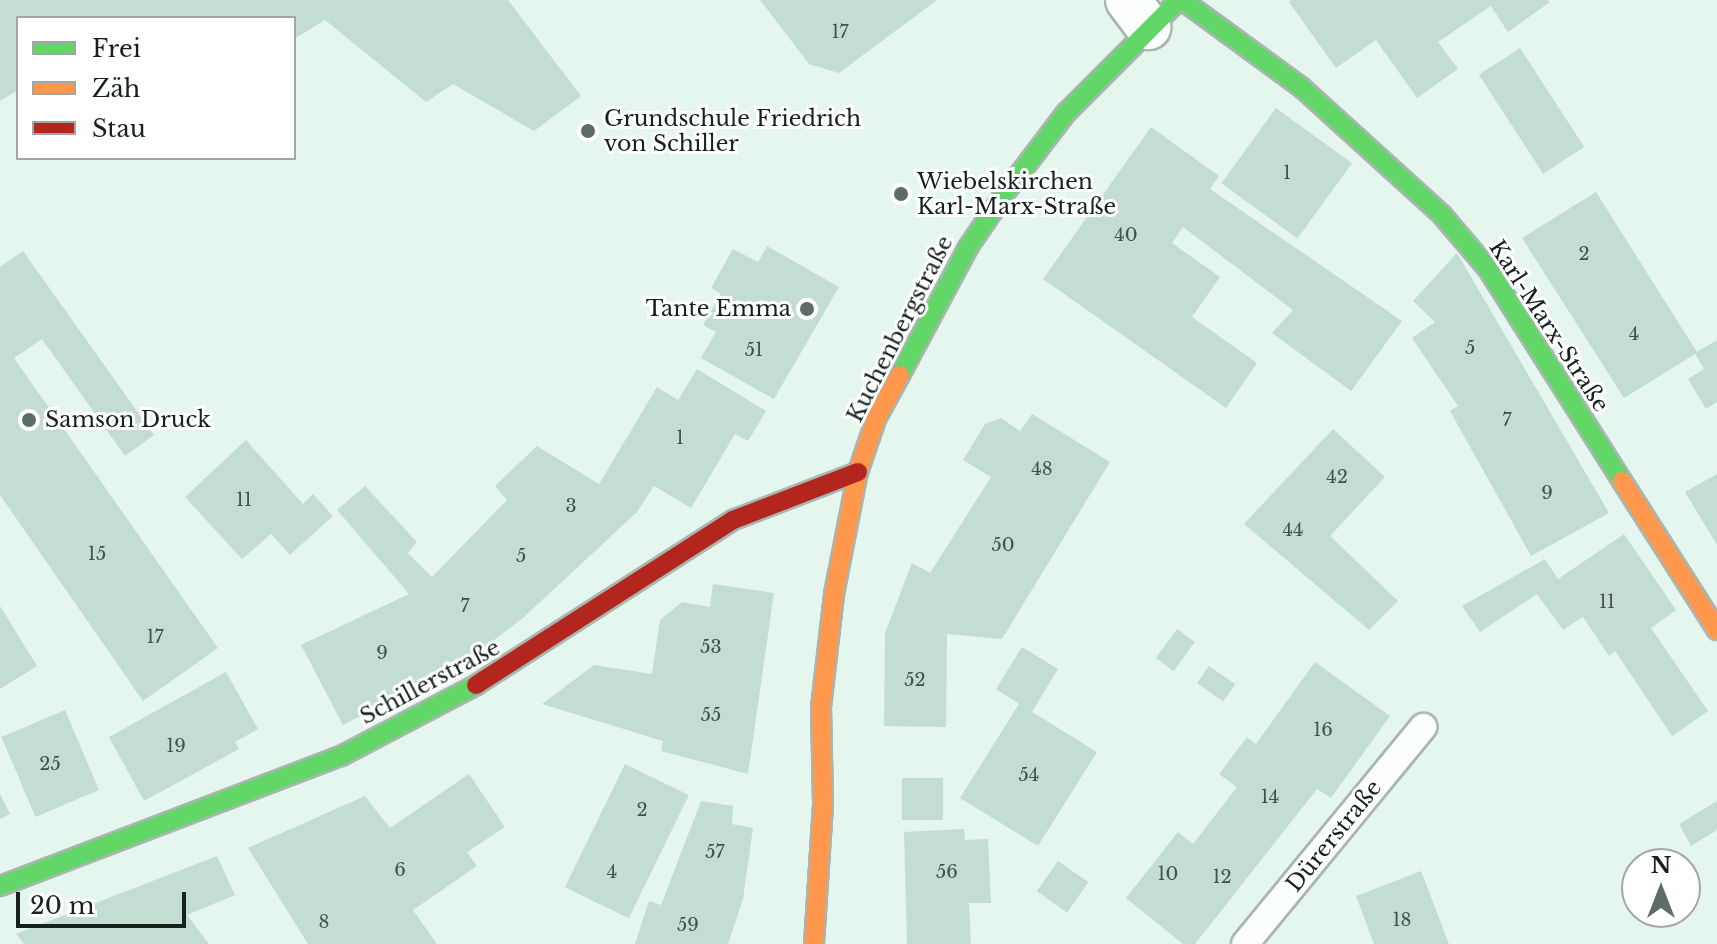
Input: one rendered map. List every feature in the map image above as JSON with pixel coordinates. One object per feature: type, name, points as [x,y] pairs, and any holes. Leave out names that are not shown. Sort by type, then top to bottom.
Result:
[{"type":"street","name":"Kuchenbergstraße","points":[[814,944],[823,803],[821,707],[834,594],[858,472],[876,419],[969,246],[1066,113],[1159,7]]},
{"type":"street","name":"Karl-Marx-Straße","points":[[1159,7],[1301,87],[1442,215],[1488,269],[1717,630]]},
{"type":"street","name":"Schillerstraße","points":[[0,886],[341,756],[508,668],[733,520],[858,472]]},
{"type":"lane","name":"Dürerstraße","points":[[1245,944],[1423,727]]},
{"type":"building","points":[[0,0],[508,0],[581,96],[534,131],[453,84],[426,102],[325,20],[296,38],[296,16],[16,16],[16,91],[0,101]]},
{"type":"building","points":[[760,0],[937,0],[839,73],[809,64]]},
{"type":"building","points":[[1289,2],[1550,2],[1508,32],[1491,6],[1438,42],[1458,69],[1417,98],[1376,40],[1336,68]]},
{"type":"building","points":[[1520,48],[1584,147],[1543,174],[1479,75]]},
{"type":"building","points":[[1276,108],[1352,163],[1297,238],[1221,183]]},
{"type":"building","points":[[1151,127],[1219,176],[1210,189],[1402,321],[1351,391],[1272,333],[1293,310],[1183,227],[1172,243],[1220,277],[1192,317],[1257,363],[1226,408],[1043,279]]},
{"type":"building","points":[[1596,192],[1697,352],[1717,340],[1717,402],[1706,409],[1688,379],[1704,369],[1695,354],[1624,398],[1522,238]]},
{"type":"building","points":[[767,246],[839,287],[774,399],[701,358],[716,332],[703,325],[721,294],[711,288],[733,249],[758,262]]},
{"type":"building","points":[[23,251],[154,435],[125,456],[42,339],[14,358],[218,648],[143,701],[0,495],[0,267]]},
{"type":"building","points":[[1457,253],[1609,513],[1531,556],[1450,411],[1458,406],[1412,338],[1435,322],[1413,301]]},
{"type":"building","points":[[697,369],[766,411],[748,441],[735,434],[691,508],[654,486],[637,512],[524,617],[466,662],[343,725],[301,645],[409,594],[337,510],[365,486],[417,542],[408,553],[432,577],[507,500],[495,486],[537,446],[599,484],[657,387],[678,400]]},
{"type":"building","points":[[1032,414],[1110,462],[1002,639],[947,634],[946,727],[884,726],[885,633],[912,563],[930,573],[991,477],[963,460],[985,424],[1001,418],[1020,431]]},
{"type":"building","points":[[1333,429],[1385,477],[1330,536],[1398,601],[1369,630],[1244,524]]},
{"type":"building","points":[[246,440],[303,504],[313,494],[333,516],[290,555],[271,534],[242,559],[185,497]]},
{"type":"building","points":[[1717,474],[1717,545],[1685,492]]},
{"type":"building","points":[[1624,534],[1676,610],[1651,628],[1708,711],[1672,736],[1615,651],[1609,656],[1583,617],[1563,630],[1537,594],[1480,632],[1462,606],[1545,559],[1558,579]]},
{"type":"building","points":[[713,584],[774,593],[748,774],[661,751],[663,741],[542,704],[594,665],[652,674],[660,620],[682,602],[710,607]]},
{"type":"building","points":[[0,606],[37,666],[0,689]]},
{"type":"building","points":[[1177,629],[1195,642],[1174,671],[1156,658]]},
{"type":"building","points":[[1022,647],[1058,669],[1032,712],[1097,752],[1038,846],[960,798],[1019,704],[996,689]]},
{"type":"building","points":[[1315,662],[1390,716],[1331,798],[1317,789],[1195,944],[1183,944],[1126,898],[1178,832],[1193,844],[1237,787],[1219,774],[1247,737],[1256,744]]},
{"type":"building","points":[[1209,666],[1235,684],[1223,702],[1197,683]]},
{"type":"building","points":[[226,672],[258,729],[235,742],[239,749],[144,801],[109,737]]},
{"type":"building","points":[[65,710],[99,790],[35,817],[1,737]]},
{"type":"building","points":[[625,764],[689,795],[629,918],[565,887]]},
{"type":"building","points":[[469,774],[505,827],[467,852],[477,866],[413,910],[437,944],[308,944],[248,848],[365,796],[390,828]]},
{"type":"building","points":[[902,778],[943,778],[943,820],[902,820]]},
{"type":"building","points":[[0,794],[10,814],[0,819]]},
{"type":"building","points":[[701,801],[733,806],[732,824],[753,828],[743,899],[728,944],[635,944],[649,901],[661,905]]},
{"type":"building","points":[[1717,801],[1717,830],[1691,846],[1679,824]]},
{"type":"building","points":[[964,829],[965,840],[988,839],[991,903],[969,903],[971,944],[907,944],[904,832]]},
{"type":"building","points":[[217,856],[235,895],[187,915],[209,944],[24,944],[16,934]]},
{"type":"building","points":[[1058,861],[1088,882],[1067,913],[1037,891]]},
{"type":"building","points":[[1421,871],[1449,944],[1374,944],[1356,896]]},
{"type":"traffic: fast","points":[[900,375],[969,246],[1005,193],[1066,113],[1179,0]]},
{"type":"traffic: fast","points":[[1182,0],[1301,87],[1442,215],[1488,269],[1622,481]]},
{"type":"traffic: fast","points":[[0,886],[341,756],[476,685]]},
{"type":"traffic: slow","points":[[814,944],[823,803],[821,707],[834,594],[858,472],[876,419],[900,375]]},
{"type":"traffic: slow","points":[[1622,481],[1717,630]]},
{"type":"traffic: jam","points":[[476,685],[733,520],[858,472]]},
{"type":"place","name":"Grundschule Friedrich von Schiller","points":[[588,131]]},
{"type":"place","name":"Wiebelskirchen Karl-Marx-Straße","points":[[901,194]]},
{"type":"place","name":"Tante Emma","points":[[807,309]]},
{"type":"place","name":"Samson Druck","points":[[29,420]]}]
